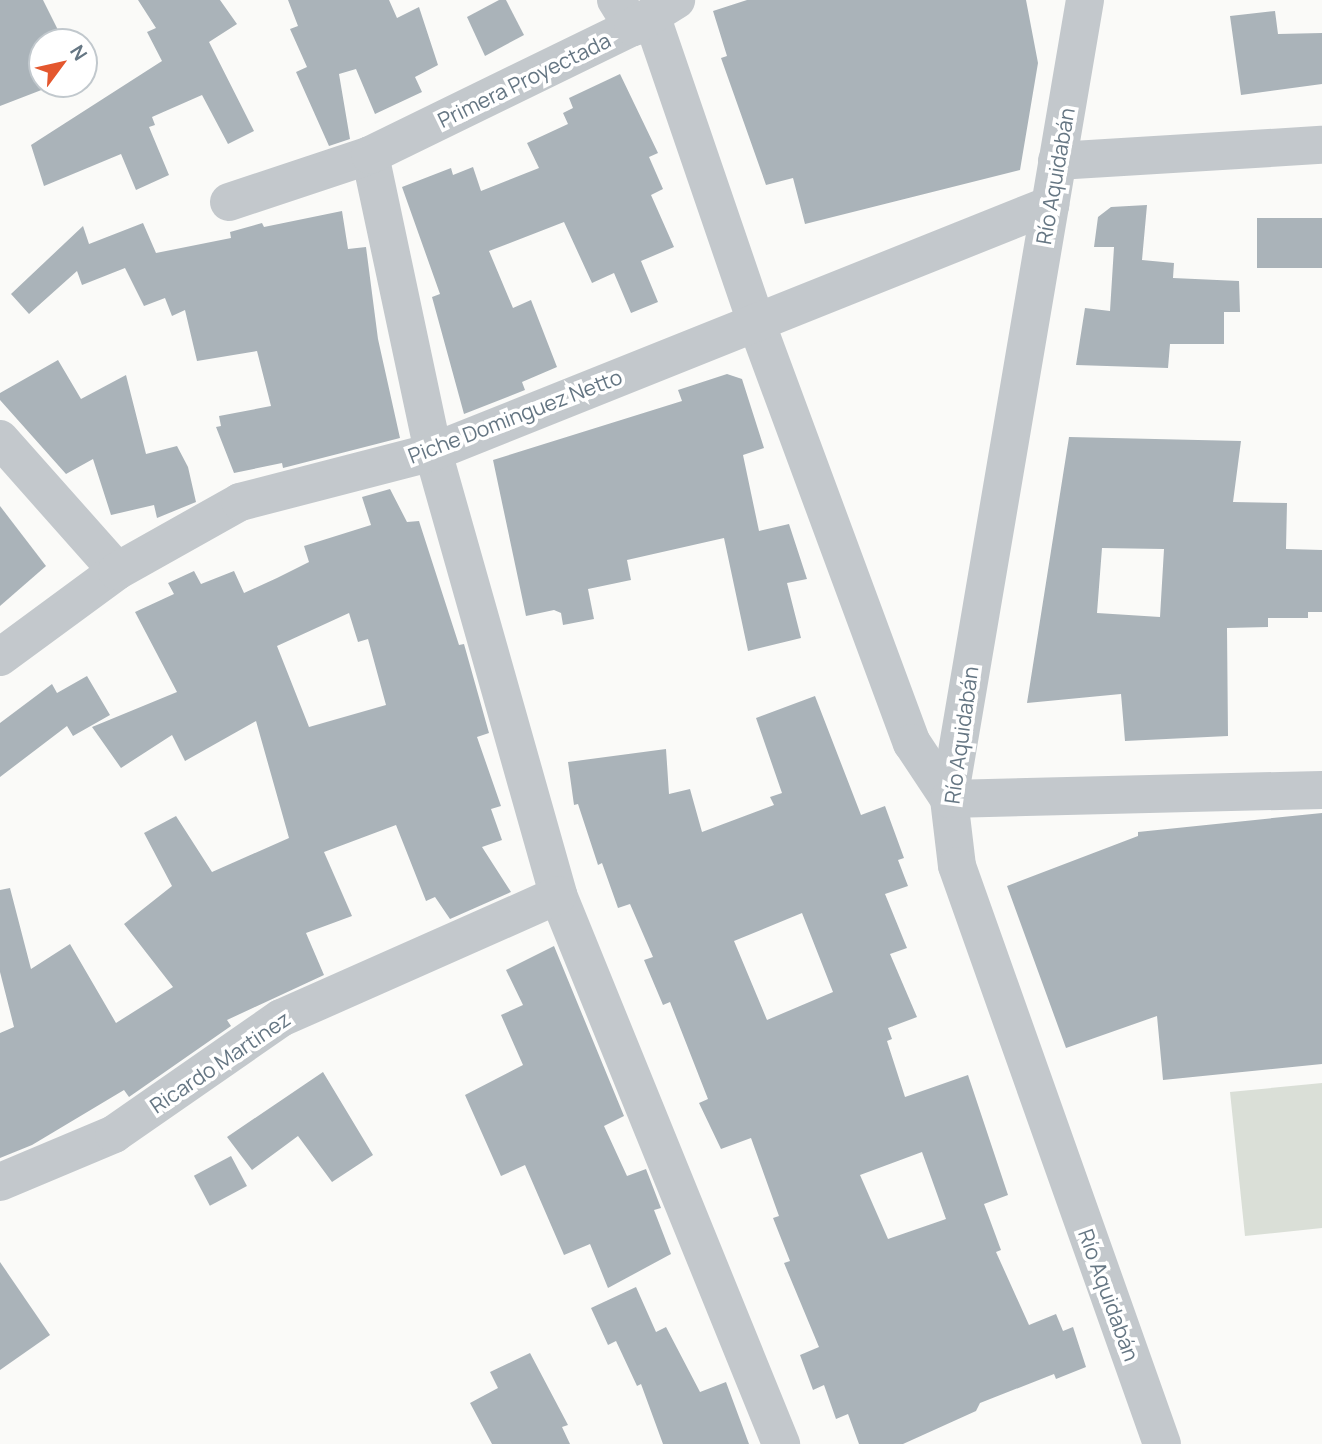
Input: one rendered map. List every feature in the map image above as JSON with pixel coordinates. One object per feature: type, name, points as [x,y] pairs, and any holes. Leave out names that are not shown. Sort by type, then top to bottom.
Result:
[{"type":"street","name":"Río Aquidabán","points":[[1085,0],[949,799],[957,866],[1162,1444]]},
{"type":"street","points":[[644,11],[912,743],[949,799],[1322,790]]},
{"type":"street","name":"Primera Proyectada","points":[[229,202],[370,155],[644,11]]},
{"type":"street","points":[[1057,161],[1322,145]]},
{"type":"street","points":[[370,155],[433,452],[558,895],[781,1444]]},
{"type":"street","name":"Piche Dominguez Netto","points":[[0,657],[117,571],[240,502],[433,452],[1050,205]]},
{"type":"street","points":[[0,439],[117,571]]},
{"type":"street","name":"Ricardo Martinez","points":[[0,1182],[114,1134],[281,1018],[558,895]]},
{"type":"shaded area","points":[[1322,1083],[1322,1228],[1245,1236],[1230,1092]]},
{"type":"building","points":[[0,0],[43,0],[57,28],[28,28],[28,95],[0,106]]},
{"type":"building","points":[[138,0],[220,0],[237,24],[209,42],[254,131],[228,144],[202,95],[152,117],[155,125],[149,127],[169,175],[136,190],[121,154],[44,186],[31,145],[162,61],[147,32],[156,28]]},
{"type":"building","points":[[288,0],[389,0],[397,18],[419,7],[438,65],[415,77],[422,92],[375,114],[356,69],[339,74],[350,139],[329,146],[296,72],[307,67],[290,29],[298,26]]},
{"type":"building","points":[[499,0],[506,0],[524,35],[485,56],[467,17]]},
{"type":"building","points":[[747,0],[1026,0],[1038,63],[1020,170],[805,224],[793,178],[766,185],[721,58],[727,56],[713,11]]},
{"type":"building","points":[[1275,11],[1278,34],[1322,33],[1322,84],[1241,95],[1230,16]]},
{"type":"building","points":[[620,74],[658,153],[649,157],[663,189],[651,195],[674,247],[641,261],[658,302],[631,313],[614,273],[592,283],[564,222],[489,251],[513,308],[531,300],[557,367],[522,382],[525,390],[464,414],[432,297],[440,294],[402,187],[451,168],[453,175],[473,167],[481,191],[539,168],[527,143],[568,124],[563,113],[573,108],[569,98]]},
{"type":"building","points":[[1147,205],[1142,260],[1174,263],[1173,278],[1239,281],[1240,312],[1224,312],[1224,344],[1170,344],[1168,368],[1076,365],[1085,308],[1110,311],[1114,247],[1094,247],[1098,217],[1111,207]]},
{"type":"building","points":[[342,211],[348,249],[366,247],[378,339],[400,438],[283,468],[282,463],[234,473],[216,427],[221,426],[219,416],[271,406],[257,351],[197,361],[185,310],[172,316],[165,298],[144,306],[125,268],[82,285],[77,271],[29,314],[11,294],[83,226],[89,244],[143,223],[156,253],[231,238],[230,232],[262,223],[264,227]]},
{"type":"building","points":[[1257,218],[1322,218],[1322,268],[1257,268]]},
{"type":"building","points":[[58,360],[81,399],[126,375],[146,454],[177,446],[188,467],[196,502],[157,518],[154,505],[111,515],[93,459],[66,474],[0,400],[0,393]]},
{"type":"building","points":[[727,374],[742,379],[764,448],[743,455],[759,531],[789,524],[807,579],[787,583],[801,638],[748,651],[724,538],[627,560],[631,580],[588,589],[594,619],[563,625],[561,613],[554,610],[526,616],[493,460],[682,401],[678,390]]},
{"type":"building","points":[[1069,437],[1241,441],[1233,502],[1287,503],[1286,549],[1322,550],[1322,612],[1308,612],[1308,618],[1268,618],[1268,627],[1227,628],[1228,736],[1125,741],[1121,694],[1027,703]],"holes":[[[1102,548],[1164,549],[1160,617],[1097,613]]]},
{"type":"building","points":[[390,489],[407,522],[419,521],[459,645],[464,644],[489,733],[477,737],[501,806],[491,809],[502,840],[482,847],[511,892],[450,919],[435,897],[426,901],[396,825],[324,852],[352,916],[306,933],[324,975],[227,1020],[231,1026],[129,1097],[124,1090],[32,1145],[0,1158],[0,1033],[14,1027],[0,972],[0,890],[10,888],[31,969],[70,944],[116,1023],[173,987],[124,924],[172,886],[144,833],[176,816],[212,872],[289,838],[256,721],[185,761],[172,735],[121,768],[92,727],[177,692],[135,612],[174,594],[168,583],[194,571],[201,584],[234,571],[244,593],[309,562],[304,546],[371,525],[362,497]],"holes":[[[349,613],[358,642],[368,639],[386,705],[309,727],[277,646]]]},
{"type":"building","points":[[0,506],[46,566],[0,606]]},
{"type":"building","points":[[87,676],[110,715],[73,736],[67,726],[0,777],[0,723],[52,684],[57,693]]},
{"type":"building","points":[[815,696],[861,815],[885,806],[904,858],[898,860],[908,886],[885,894],[907,948],[890,954],[917,1017],[888,1028],[892,1039],[887,1041],[905,1097],[968,1075],[1008,1195],[984,1204],[1001,1250],[996,1252],[1029,1325],[1056,1314],[1063,1331],[1073,1327],[1086,1367],[1056,1379],[1054,1374],[980,1403],[976,1411],[903,1444],[859,1444],[848,1414],[836,1419],[824,1385],[813,1390],[800,1355],[819,1347],[784,1263],[790,1261],[773,1218],[779,1216],[751,1138],[721,1149],[699,1103],[708,1099],[670,1002],[663,1005],[644,960],[653,957],[630,904],[618,908],[602,863],[598,865],[578,804],[574,805],[568,762],[666,749],[669,794],[690,789],[702,832],[774,805],[770,797],[782,793],[756,718]],"holes":[[[802,913],[833,992],[767,1020],[734,941]],[[922,1152],[946,1219],[888,1239],[860,1175]]]},
{"type":"building","points":[[1322,813],[1322,1064],[1163,1080],[1157,1016],[1066,1048],[1007,886],[1138,836],[1138,832]]},
{"type":"building","points":[[554,946],[624,1116],[604,1126],[627,1176],[646,1169],[661,1208],[654,1210],[671,1254],[608,1288],[590,1244],[564,1255],[525,1165],[501,1176],[465,1095],[523,1065],[501,1015],[523,1005],[506,970]]},
{"type":"building","points":[[323,1072],[373,1155],[332,1182],[298,1136],[252,1170],[227,1137]]},
{"type":"building","points":[[231,1156],[247,1186],[210,1206],[194,1176]]},
{"type":"building","points":[[0,1262],[50,1335],[0,1370]]},
{"type":"building","points":[[636,1287],[656,1332],[666,1327],[700,1392],[726,1382],[749,1444],[663,1444],[641,1384],[637,1386],[616,1341],[608,1345],[591,1308]]},
{"type":"building","points":[[530,1353],[568,1425],[562,1427],[570,1444],[492,1444],[470,1403],[498,1388],[490,1372]]}]
